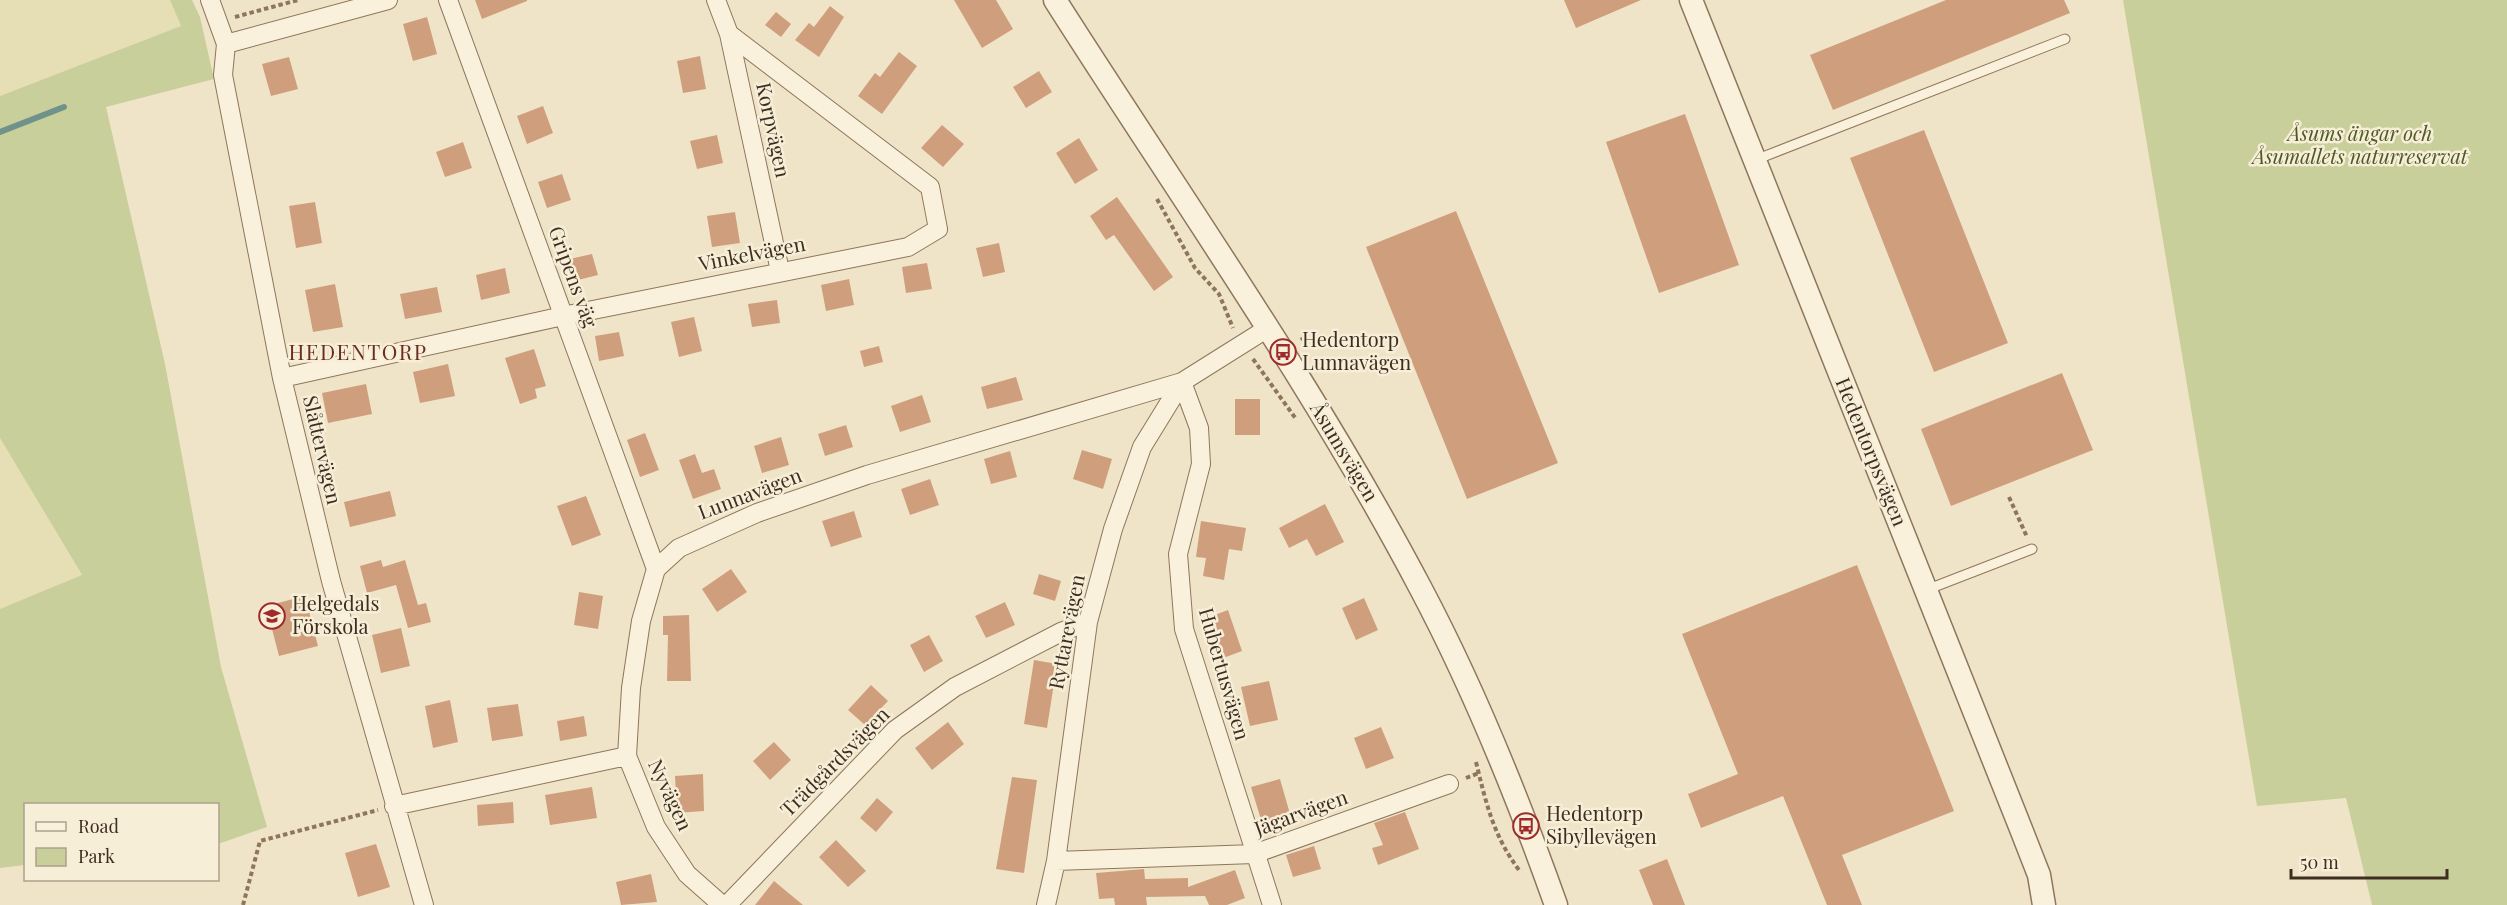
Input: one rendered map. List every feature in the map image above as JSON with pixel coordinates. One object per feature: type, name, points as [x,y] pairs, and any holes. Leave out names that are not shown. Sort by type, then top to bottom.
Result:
[{"type":"street","name":"Slåttervägen","points":[[210,0],[220,21],[226,44],[223,75],[282,378],[330,581],[424,905]]},
{"type":"street","points":[[226,44],[388,0]]},
{"type":"street","name":"Gripens väg","points":[[448,0],[656,569]]},
{"type":"street","name":"Korpvägen","points":[[716,0],[729,34],[780,271]]},
{"type":"street","name":"Åsumsvägen","points":[[1055,0],[1268,328],[1380,512],[1461,672],[1501,765],[1556,905]]},
{"type":"street","name":"Hedentorpsvägen","points":[[1691,0],[2039,875],[2044,905]]},
{"type":"street","name":"Vinkelvägen","points":[[282,378],[563,316],[780,271],[908,248],[938,229],[930,187],[729,34]]},
{"type":"street","name":"Lunnavägen","points":[[656,569],[679,548],[757,513],[867,476],[1182,382],[1268,328]]},
{"type":"street","name":"Ryttarevägen","points":[[1046,905],[1056,861],[1088,622],[1113,529],[1142,447],[1182,382]]},
{"type":"street","name":"Hubertusvägen","points":[[1182,382],[1199,428],[1201,464],[1179,554],[1184,629],[1272,905]]},
{"type":"street","points":[[394,806],[627,756],[631,688],[641,621],[656,569]]},
{"type":"street","name":"Trädgårdsvägen","points":[[727,905],[895,730],[955,687],[1061,632],[1088,622]]},
{"type":"street","name":"Nyvägen","points":[[627,756],[656,827],[687,874],[722,905]]},
{"type":"street","name":"Jägarvägen","points":[[1056,861],[1254,854],[1449,784]]},
{"type":"lane","points":[[1755,160],[2065,39]]},
{"type":"lane","points":[[1926,590],[2032,549]]},
{"type":"path","points":[[220,21],[298,0]]},
{"type":"path","points":[[1154,190],[1160,209],[1195,265],[1219,294],[1241,345],[1266,373],[1301,425]]},
{"type":"path","points":[[1301,340],[1306,336]]},
{"type":"path","points":[[2009,497],[2032,549]]},
{"type":"path","points":[[1475,757],[1481,791],[1497,835],[1505,851],[1524,876]]},
{"type":"path","points":[[243,905],[260,842],[394,806]]},
{"type":"path","points":[[1497,835],[1502,833]]},
{"type":"shaded area","points":[[0,0],[170,0],[181,26],[0,96]]},
{"type":"shaded area","points":[[0,438],[82,576],[0,609]]},
{"type":"green space","points":[[170,0],[192,0],[200,17],[214,79],[106,107],[165,364],[221,667],[267,827],[219,844],[219,803],[24,803],[24,865],[0,868],[0,609],[82,575],[0,438],[0,96],[181,26]]},
{"type":"green space","name":"Åsums ängar och Åsumallets naturreservat","points":[[2123,0],[2507,0],[2507,905],[2372,905],[2346,798],[2257,806]]},
{"type":"building","points":[[475,0],[527,0],[527,1],[482,19]]},
{"type":"building","points":[[954,0],[996,0],[1013,29],[982,48]]},
{"type":"building","points":[[1564,0],[1641,0],[1576,28]]},
{"type":"building","points":[[1946,0],[2064,0],[2070,13],[1833,110],[1810,55]]},
{"type":"building","points":[[830,6],[844,17],[819,57],[795,40],[809,23],[814,27]]},
{"type":"building","points":[[776,12],[791,24],[781,37],[765,25]]},
{"type":"building","points":[[427,17],[437,54],[413,61],[403,24]]},
{"type":"building","points":[[899,52],[917,66],[882,114],[858,96],[875,73],[880,77]]},
{"type":"building","points":[[700,56],[706,89],[683,93],[677,61]]},
{"type":"building","points":[[289,57],[298,89],[271,96],[262,64]]},
{"type":"building","points":[[1039,71],[1052,92],[1026,108],[1013,87]]},
{"type":"building","points":[[543,106],[553,133],[527,144],[517,116]]},
{"type":"building","points":[[1685,114],[1739,265],[1659,293],[1606,142]]},
{"type":"building","points":[[942,125],[964,144],[943,167],[921,148]]},
{"type":"building","points":[[1924,130],[2008,343],[1934,372],[1850,158]]},
{"type":"building","points":[[717,135],[723,163],[697,169],[690,141]]},
{"type":"building","points":[[1079,138],[1098,170],[1075,184],[1056,153]]},
{"type":"building","points":[[463,142],[472,168],[445,177],[436,152]]},
{"type":"building","points":[[562,174],[571,200],[547,208],[538,182]]},
{"type":"building","points":[[1117,197],[1173,277],[1154,291],[1114,235],[1106,240],[1090,216]]},
{"type":"building","points":[[315,202],[322,243],[296,248],[289,206]]},
{"type":"building","points":[[1456,211],[1558,463],[1467,499],[1366,247]]},
{"type":"building","points":[[735,212],[740,243],[712,247],[707,216]]},
{"type":"building","points":[[999,243],[1005,272],[983,277],[976,248]]},
{"type":"building","points":[[592,254],[598,275],[570,282],[565,260]]},
{"type":"building","points":[[927,263],[932,289],[906,293],[902,267]]},
{"type":"building","points":[[505,268],[510,293],[481,300],[476,275]]},
{"type":"building","points":[[849,279],[854,305],[826,311],[821,285]]},
{"type":"building","points":[[335,284],[343,327],[313,332],[305,290]]},
{"type":"building","points":[[437,287],[442,312],[405,319],[400,294]]},
{"type":"building","points":[[777,300],[780,323],[752,327],[748,304]]},
{"type":"building","points":[[694,317],[702,351],[679,357],[671,322]]},
{"type":"building","points":[[619,332],[624,356],[599,361],[595,336]]},
{"type":"building","points":[[879,346],[883,362],[864,367],[860,351]]},
{"type":"building","points":[[534,349],[546,386],[535,389],[537,398],[520,404],[505,358]]},
{"type":"building","points":[[448,364],[455,396],[420,403],[413,372]]},
{"type":"building","points":[[2062,373],[2093,450],[1951,506],[1921,429]]},
{"type":"building","points":[[1016,377],[1023,400],[987,409],[981,387]]},
{"type":"building","points":[[366,384],[372,414],[328,423],[322,393]]},
{"type":"building","points":[[922,395],[931,422],[900,432],[891,406]]},
{"type":"building","points":[[1235,399],[1260,399],[1260,435],[1235,435]]},
{"type":"building","points":[[846,425],[853,447],[825,456],[818,434]]},
{"type":"building","points":[[645,433],[659,470],[640,477],[627,440]]},
{"type":"building","points":[[781,437],[789,465],[762,473],[754,446]]},
{"type":"building","points":[[1082,450],[1112,459],[1103,489],[1073,479]]},
{"type":"building","points":[[1010,451],[1017,477],[991,484],[984,459]]},
{"type":"building","points":[[695,454],[702,473],[714,469],[721,489],[693,499],[679,460]]},
{"type":"building","points":[[930,479],[939,505],[910,515],[901,489]]},
{"type":"building","points":[[390,491],[396,516],[350,527],[344,502]]},
{"type":"building","points":[[586,496],[601,535],[572,546],[557,506]]},
{"type":"building","points":[[1325,504],[1344,542],[1316,556],[1307,539],[1289,548],[1279,528]]},
{"type":"building","points":[[854,511],[862,537],[831,547],[822,521]]},
{"type":"building","points":[[1201,521],[1246,528],[1242,551],[1229,549],[1224,580],[1203,576],[1206,558],[1196,557]]},
{"type":"building","points":[[381,560],[383,567],[405,560],[418,605],[426,603],[431,622],[408,628],[396,585],[367,593],[360,566]]},
{"type":"building","points":[[1857,565],[1954,811],[1842,855],[1862,905],[1827,905],[1783,796],[1701,828],[1688,794],[1738,774],[1682,634]]},
{"type":"building","points":[[731,569],[747,592],[717,612],[702,589]]},
{"type":"building","points":[[1039,574],[1061,581],[1055,601],[1033,594]]},
{"type":"building","points":[[579,592],[603,596],[598,629],[574,625]]},
{"type":"building","points":[[305,596],[318,646],[279,656],[266,606]]},
{"type":"building","points":[[1364,598],[1378,630],[1356,640],[1342,608]]},
{"type":"building","points":[[1005,602],[1015,625],[986,638],[975,616]]},
{"type":"building","points":[[1228,610],[1242,651],[1218,660],[1204,619]]},
{"type":"building","points":[[689,615],[691,681],[667,681],[668,635],[663,635],[663,616]]},
{"type":"building","points":[[401,628],[410,666],[381,673],[372,635]]},
{"type":"building","points":[[929,635],[943,661],[924,672],[910,645]]},
{"type":"building","points":[[1034,660],[1057,664],[1047,728],[1024,724]]},
{"type":"building","points":[[1269,681],[1278,720],[1250,726],[1241,687]]},
{"type":"building","points":[[871,685],[888,701],[865,725],[848,710]]},
{"type":"building","points":[[450,700],[458,742],[433,748],[425,706]]},
{"type":"building","points":[[518,704],[523,736],[492,741],[487,708]]},
{"type":"building","points":[[584,716],[587,736],[560,741],[557,721]]},
{"type":"building","points":[[948,722],[964,744],[932,770],[915,748]]},
{"type":"building","points":[[1381,727],[1394,758],[1366,769],[1354,738]]},
{"type":"building","points":[[774,742],[791,760],[770,780],[753,761]]},
{"type":"building","points":[[703,774],[704,811],[677,813],[675,776]]},
{"type":"building","points":[[1012,777],[1037,780],[1024,873],[996,869]]},
{"type":"building","points":[[1280,779],[1290,814],[1262,823],[1251,787]]},
{"type":"building","points":[[592,787],[597,818],[550,825],[545,795]]},
{"type":"building","points":[[877,798],[893,812],[876,832],[860,818]]},
{"type":"building","points":[[513,802],[514,823],[478,826],[477,805]]},
{"type":"building","points":[[1405,812],[1419,849],[1378,865],[1372,848],[1383,845],[1374,823]]},
{"type":"building","points":[[836,840],[866,871],[848,887],[819,857]]},
{"type":"building","points":[[376,844],[390,887],[358,897],[345,853]]},
{"type":"building","points":[[1314,846],[1321,869],[1293,877],[1286,855]]},
{"type":"building","points":[[1667,859],[1685,905],[1653,905],[1639,870]]},
{"type":"building","points":[[1144,869],[1145,879],[1188,878],[1188,887],[1235,870],[1245,898],[1227,905],[1209,905],[1205,896],[1146,897],[1147,905],[1115,905],[1114,898],[1099,899],[1096,873]]},
{"type":"building","points":[[651,874],[657,902],[621,905],[616,882]]},
{"type":"building","points":[[774,881],[803,905],[755,905]]},
{"type":"waterway","points":[[0,132],[64,107]]},
{"type":"place","name":"Hedentorp Lunnavägen","points":[[1283,352]]},
{"type":"place","name":"Helgedals Förskola","points":[[272,616]]},
{"type":"place","name":"Hedentorp Sibyllevägen","points":[[1526,826]]},
{"type":"district","name":"HEDENTORP","points":[[358,353]]}]
